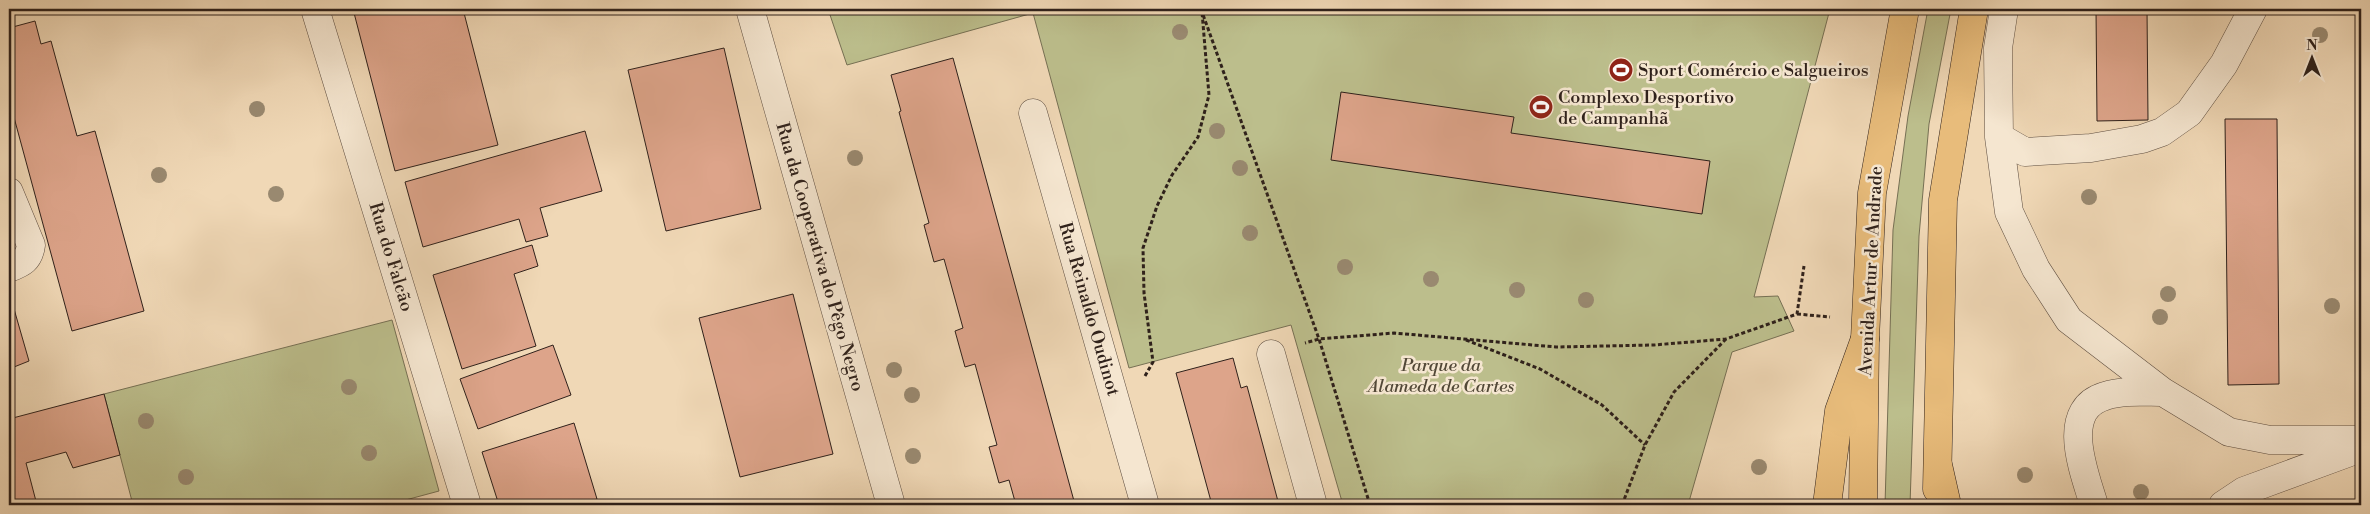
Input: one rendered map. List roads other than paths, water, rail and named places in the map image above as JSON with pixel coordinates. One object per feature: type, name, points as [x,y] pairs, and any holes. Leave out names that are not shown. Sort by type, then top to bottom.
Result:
[{"type":"main road","name":"Avenida Artur de Andrade","points":[[1862,505],[1872,193],[1904,9]]},
{"type":"main road","points":[[1937,505],[1943,200],[1974,9]]},
{"type":"main road","points":[[1827,505],[1839,411],[1866,339]]},
{"type":"main road","points":[[1938,465],[1947,505]]},
{"type":"street","name":"Rua do Falcão","points":[[314,9],[466,505]]},
{"type":"street","name":"Rua da Cooperativa do Pêgo Negro","points":[[750,9],[891,505]]},
{"type":"street","points":[[2004,9],[1998,48],[1999,137],[2009,212],[2036,269],[2069,320],[2163,392],[2229,432],[2270,440],[2361,440]]},
{"type":"street","points":[[1999,137],[2025,152],[2091,148],[2142,139],[2162,132],[2189,113],[2224,64],[2253,9]]},
{"type":"street","name":"Rua Reinaldo Oudinot","points":[[1033,113],[1145,505]]},
{"type":"street","points":[[9,192],[31,245],[30,254],[23,263],[9,268]]},
{"type":"street","points":[[1271,354],[1313,505]]},
{"type":"street","points":[[2094,505],[2081,461],[2078,442],[2078,426],[2083,414],[2092,402],[2104,396],[2123,393],[2163,392]]},
{"type":"street","points":[[2223,505],[2244,491],[2361,448]]},
{"type":"place","name":"Sport Comércio e Salgueiros","points":[[1621,70]]},
{"type":"place","name":"Complexo Desportivo de Campanhã","points":[[1541,107]]},
{"type":"park label","name":"Parque da Alameda de Cartes","points":[[1441,375]]}]
